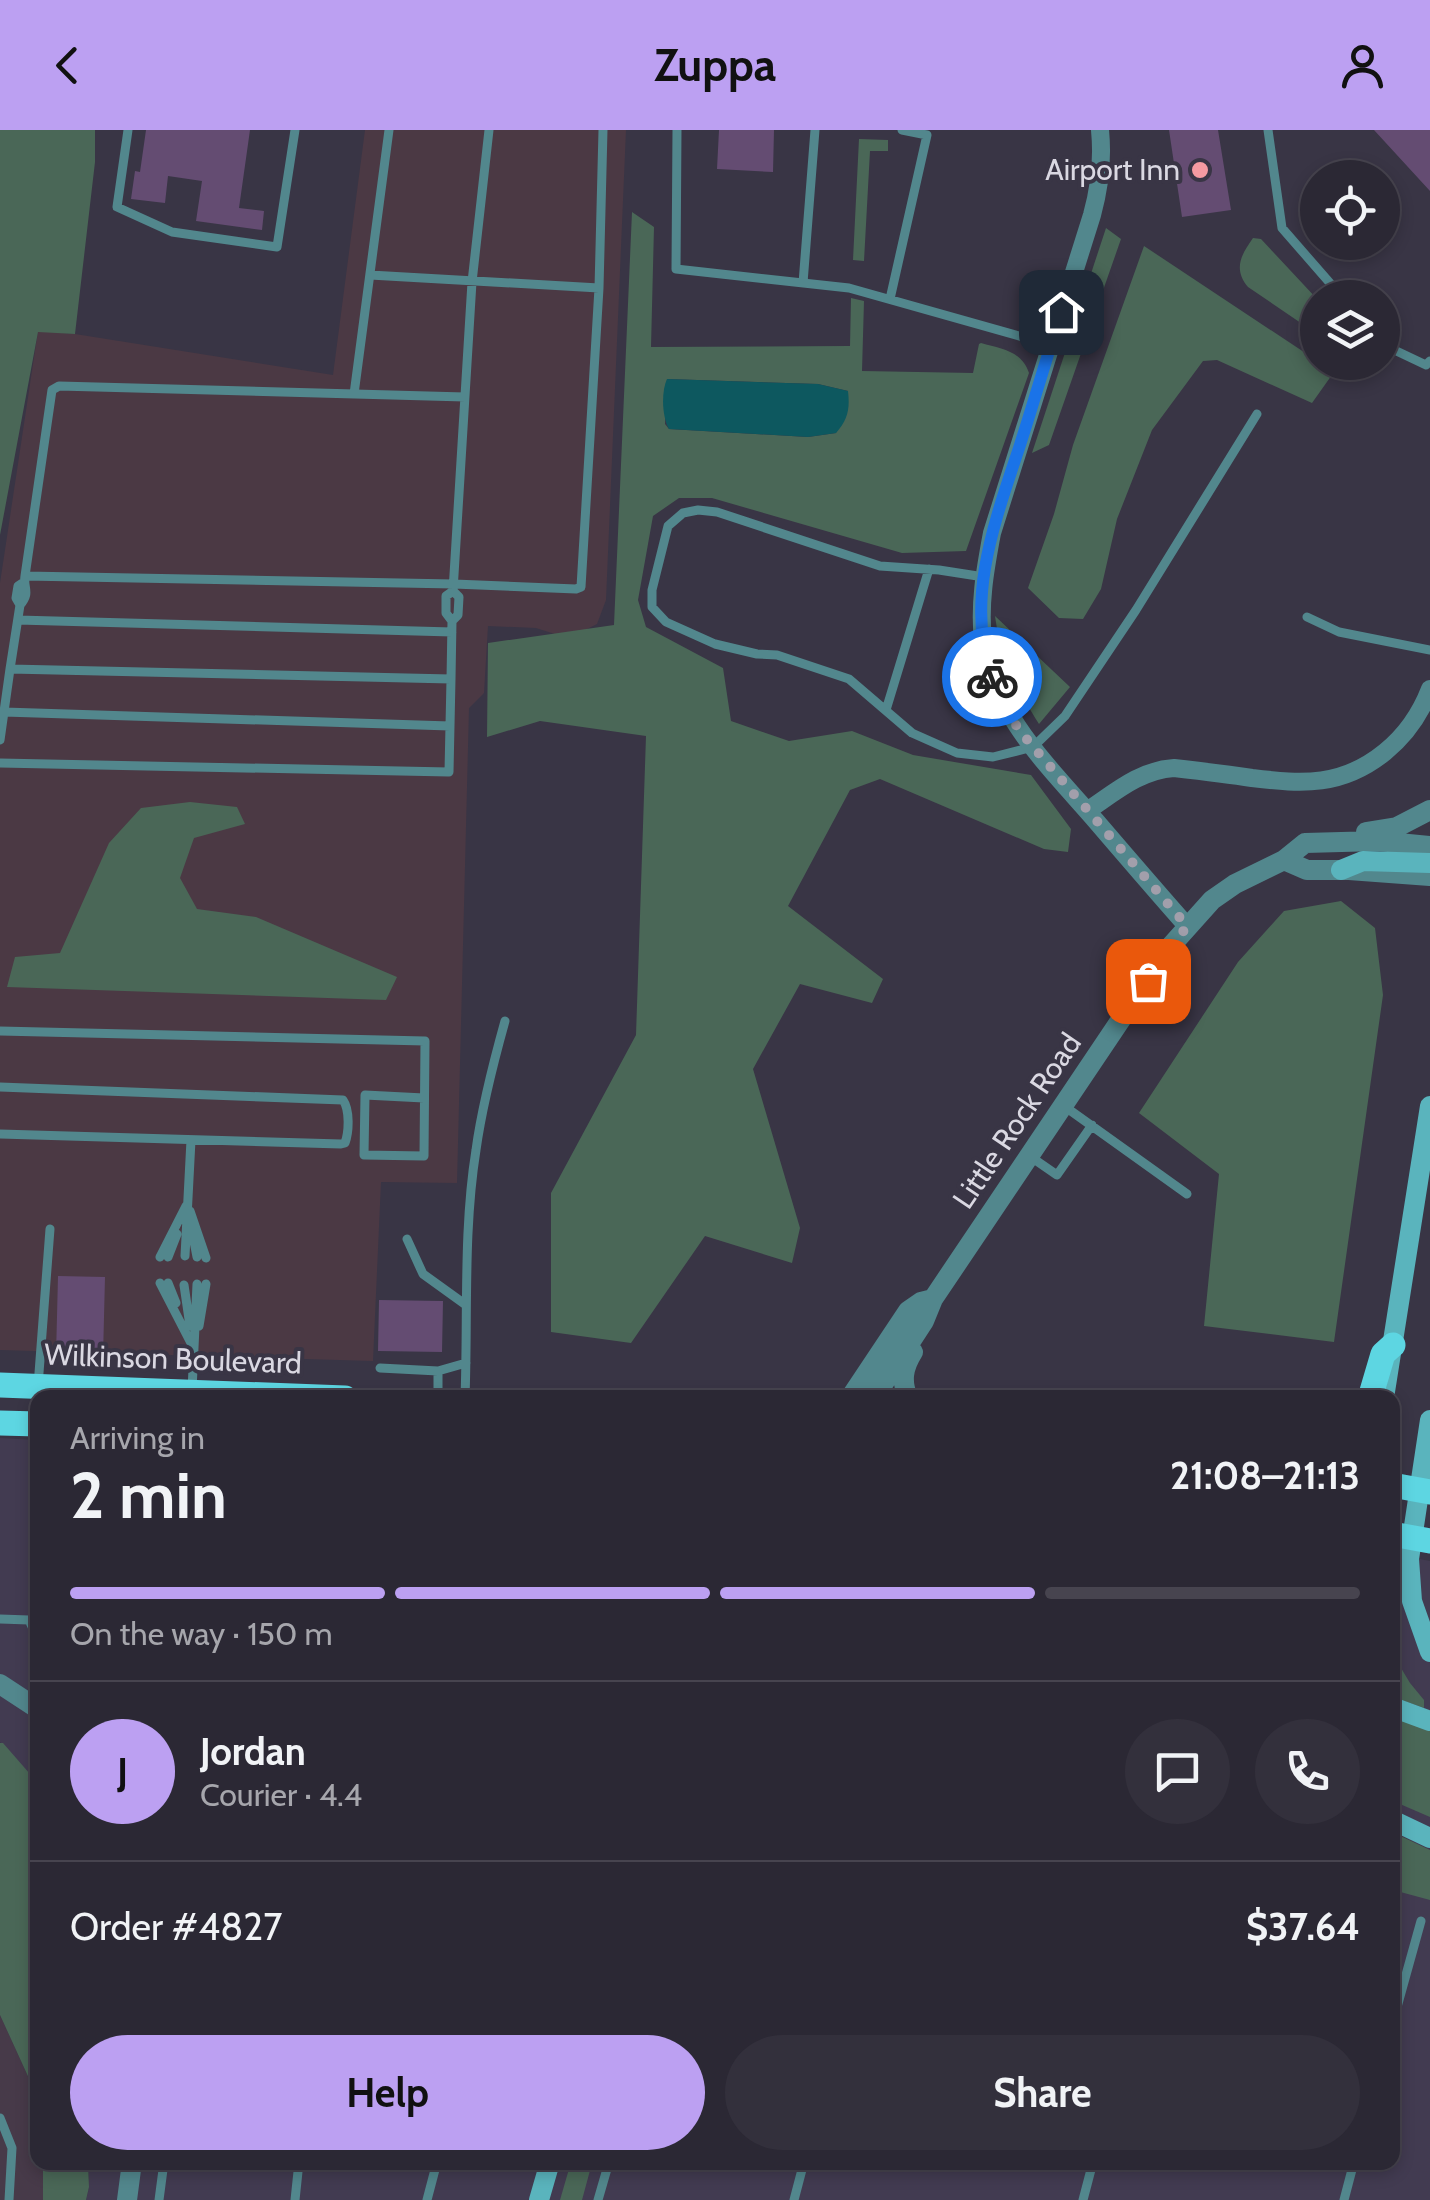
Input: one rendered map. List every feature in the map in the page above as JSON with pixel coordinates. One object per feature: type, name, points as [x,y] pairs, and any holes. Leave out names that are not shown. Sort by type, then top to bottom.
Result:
[{"type":"main road","points":[[1341,870],[1363,861],[1430,863]]},
{"type":"main road","points":[[1385,1390],[1430,1106]]},
{"type":"main road","points":[[1372,1390],[1383,1354],[1392,1345]]},
{"type":"main road","name":"Wilkinson Boulevard","points":[[0,1386],[96,1390]]},
{"type":"main road","points":[[1430,1420],[1425,1491],[1411,1538],[1409,1576],[1412,1601],[1430,1652]]},
{"type":"main road","points":[[0,1423],[30,1424]]},
{"type":"main road","points":[[1400,1486],[1425,1491]]},
{"type":"main road","points":[[1400,1710],[1430,1721]]},
{"type":"main road","points":[[1400,1824],[1430,1838]]},
{"type":"main road","points":[[539,2200],[548,2170]]},
{"type":"street","points":[[1100,130],[1101,182],[992,534],[984,577],[984,644],[990,672],[1011,716],[1033,747],[1187,926]]},
{"type":"street","points":[[1087,811],[1136,778],[1160,769],[1288,782],[1334,779],[1372,763],[1394,745],[1412,726],[1430,689]]},
{"type":"street","points":[[1328,842],[1349,834],[1390,829],[1430,810]]},
{"type":"street","name":"Little Rock Road","points":[[879,1390],[923,1323],[933,1300],[1169,948],[1203,908],[1222,893],[1284,860],[1305,843],[1378,841],[1430,846]]},
{"type":"street","points":[[1284,860],[1307,870],[1430,876]]},
{"type":"street","name":"Little Rock Road","points":[[855,1390],[908,1311],[921,1302],[933,1300]]},
{"type":"street","points":[[906,1390],[904,1370],[922,1335],[923,1323]]},
{"type":"street","points":[[0,1684],[30,1704]]},
{"type":"street","points":[[127,2200],[131,2170]]},
{"type":"lane","points":[[128,130],[117,208],[172,232],[277,247],[295,130]]},
{"type":"lane","points":[[354,394],[389,130]]},
{"type":"lane","points":[[0,763],[449,772],[452,627],[446,613],[446,596],[453,588],[472,282],[489,130]]},
{"type":"lane","points":[[24,579],[581,587],[599,288],[603,130]]},
{"type":"lane","points":[[677,130],[676,268],[850,288],[1051,345]]},
{"type":"lane","points":[[804,283],[814,130]]},
{"type":"lane","points":[[890,299],[927,135],[902,130]]},
{"type":"lane","points":[[1268,130],[1282,228],[1328,280]]},
{"type":"lane","points":[[370,276],[599,288]]},
{"type":"lane","points":[[1400,352],[1426,364],[1430,360]]},
{"type":"lane","points":[[0,740],[20,605],[27,588],[24,579],[52,390],[59,386],[465,397]]},
{"type":"lane","points":[[984,577],[880,566],[717,512],[698,510],[682,513],[668,526],[652,590],[652,607],[666,622],[715,644],[757,654],[777,654],[848,679],[912,732],[957,752],[993,757],[1033,747],[1065,716],[1136,610],[1256,414]]},
{"type":"lane","points":[[886,710],[929,569]]},
{"type":"lane","points":[[1308,617],[1339,632],[1430,650]]},
{"type":"lane","points":[[18,620],[452,627]]},
{"type":"lane","points":[[10,668],[452,679]]},
{"type":"lane","points":[[4,712],[450,726]]},
{"type":"lane","points":[[465,1390],[475,1152],[505,1022]]},
{"type":"lane","points":[[0,1031],[425,1041],[424,1156],[364,1155],[364,1096],[424,1098]]},
{"type":"lane","points":[[0,1087],[343,1100],[347,1108],[347,1138],[341,1144],[0,1134]]},
{"type":"lane","points":[[1064,1106],[1187,1194]]},
{"type":"lane","points":[[1030,1156],[1058,1175],[1092,1125]]},
{"type":"lane","points":[[184,1256],[191,1140]]},
{"type":"lane","points":[[164,1257],[188,1204]]},
{"type":"lane","points":[[188,1204],[201,1257]]},
{"type":"lane","points":[[38,1387],[50,1229]]},
{"type":"lane","points":[[407,1239],[423,1274],[466,1304]]},
{"type":"lane","points":[[164,1283],[194,1348]]},
{"type":"lane","points":[[184,1284],[194,1348]]},
{"type":"lane","points":[[192,1390],[202,1284]]},
{"type":"lane","points":[[380,1368],[438,1370],[466,1363]]},
{"type":"lane","points":[[438,1370],[438,1390]]},
{"type":"lane","points":[[0,1619],[30,1620]]},
{"type":"lane","points":[[1400,1997],[1422,1921]]},
{"type":"lane","points":[[0,2118],[12,2148],[10,2200]]},
{"type":"lane","points":[[159,2200],[163,2170]]},
{"type":"lane","points":[[295,2200],[298,2170]]},
{"type":"lane","points":[[427,2200],[435,2170]]},
{"type":"lane","points":[[598,2200],[607,2170]]},
{"type":"lane","points":[[794,2200],[802,2170]]},
{"type":"lane","points":[[1082,2200],[1091,2170]]},
{"type":"lane","points":[[1344,2200],[1352,2170]]},
{"type":"shaded area","points":[[0,130],[95,130],[95,162],[75,334],[38,332],[0,535]]},
{"type":"shaded area","points":[[365,130],[626,130],[606,600],[597,624],[585,630],[555,634],[536,628],[488,626],[484,693],[469,708],[457,1183],[381,1182],[373,1361],[0,1350],[0,583],[38,331],[333,375]]},
{"type":"shaded area","points":[[859,139],[888,140],[888,151],[870,151],[864,261],[853,260]]},
{"type":"shaded area","points":[[632,212],[654,227],[651,347],[850,346],[851,298],[864,301],[862,371],[973,373],[981,343],[1010,352],[1026,366],[1029,373],[966,551],[902,553],[712,498],[679,498],[653,516],[638,600],[646,627],[723,668],[731,721],[789,741],[852,731],[913,755],[1031,775],[1071,829],[1068,852],[1044,849],[880,779],[850,790],[788,906],[883,979],[872,1003],[800,984],[753,1069],[800,1228],[792,1263],[705,1236],[631,1343],[551,1332],[551,1193],[636,1035],[646,736],[540,721],[487,737],[488,643],[614,625]],"holes":[[[667,379],[818,384],[848,391],[836,433],[808,437],[669,429],[665,424]]]},
{"type":"shaded area","points":[[1106,228],[1121,239],[1049,445],[1032,453]]},
{"type":"shaded area","points":[[1253,238],[1261,239],[1300,281],[1300,322],[1248,287],[1240,262]]},
{"type":"shaded area","points":[[1144,246],[1300,349],[1300,380],[1328,380],[1312,403],[1217,360],[1203,361],[1152,430],[1117,519],[1101,589],[1083,619],[1059,618],[1028,588],[1073,445]]},
{"type":"shaded area","points":[[667,379],[818,384],[848,391],[848,409],[836,433],[808,437],[669,429],[663,404]]},
{"type":"shaded area","points":[[995,616],[1070,687],[1039,724],[1010,673]]},
{"type":"shaded area","points":[[190,802],[237,807],[245,824],[194,838],[180,878],[197,909],[256,917],[397,977],[386,1000],[7,987],[15,957],[60,953],[109,843],[141,808]]},
{"type":"shaded area","points":[[1341,901],[1375,928],[1383,995],[1334,1342],[1204,1326],[1219,1174],[1139,1113],[1238,962],[1284,911]]},
{"type":"shaded area","points":[[0,1438],[30,1440],[30,1774],[0,1742]]},
{"type":"shaded area","points":[[1400,1555],[1430,1561],[1430,2200],[86,2200],[88,2170],[1400,2170]]},
{"type":"shaded area","points":[[1400,1666],[1424,1700],[1424,1708],[1400,1699]]},
{"type":"shaded area","points":[[1400,1718],[1430,1730],[1430,1817],[1400,1804]]},
{"type":"shaded area","points":[[3,1743],[30,1774],[30,2081],[0,2015]]},
{"type":"shaded area","points":[[1400,1836],[1430,1850],[1430,1900],[1400,1892]]},
{"type":"shaded area","points":[[0,2015],[30,2081],[30,2170],[43,2170],[43,2200],[0,2200]]},
{"type":"shaded area","points":[[43,2170],[88,2170],[86,2200],[43,2200]]},
{"type":"shaded area","points":[[569,2170],[590,2170],[582,2200],[560,2200]]},
{"type":"building","points":[[146,130],[250,130],[239,208],[264,211],[262,230],[196,221],[202,181],[168,176],[165,203],[131,199],[135,171],[140,172]]},
{"type":"building","points":[[719,130],[774,130],[773,172],[717,169]]},
{"type":"building","name":"Airport Inn","points":[[1169,130],[1218,130],[1231,210],[1182,217]]},
{"type":"building","points":[[1374,130],[1430,130],[1430,191]]},
{"type":"building","points":[[58,1276],[105,1277],[103,1357],[56,1356]]},
{"type":"building","points":[[379,1300],[443,1301],[442,1352],[378,1351]]},
{"type":"way so far","points":[[992,677],[1018,729],[1187,926],[1148,981]]},
{"type":"place","name":"Airport Inn","points":[[1200,170]]},
{"type":"route","points":[[992,677],[982,615],[982,587],[992,534],[1061,312]]}]
